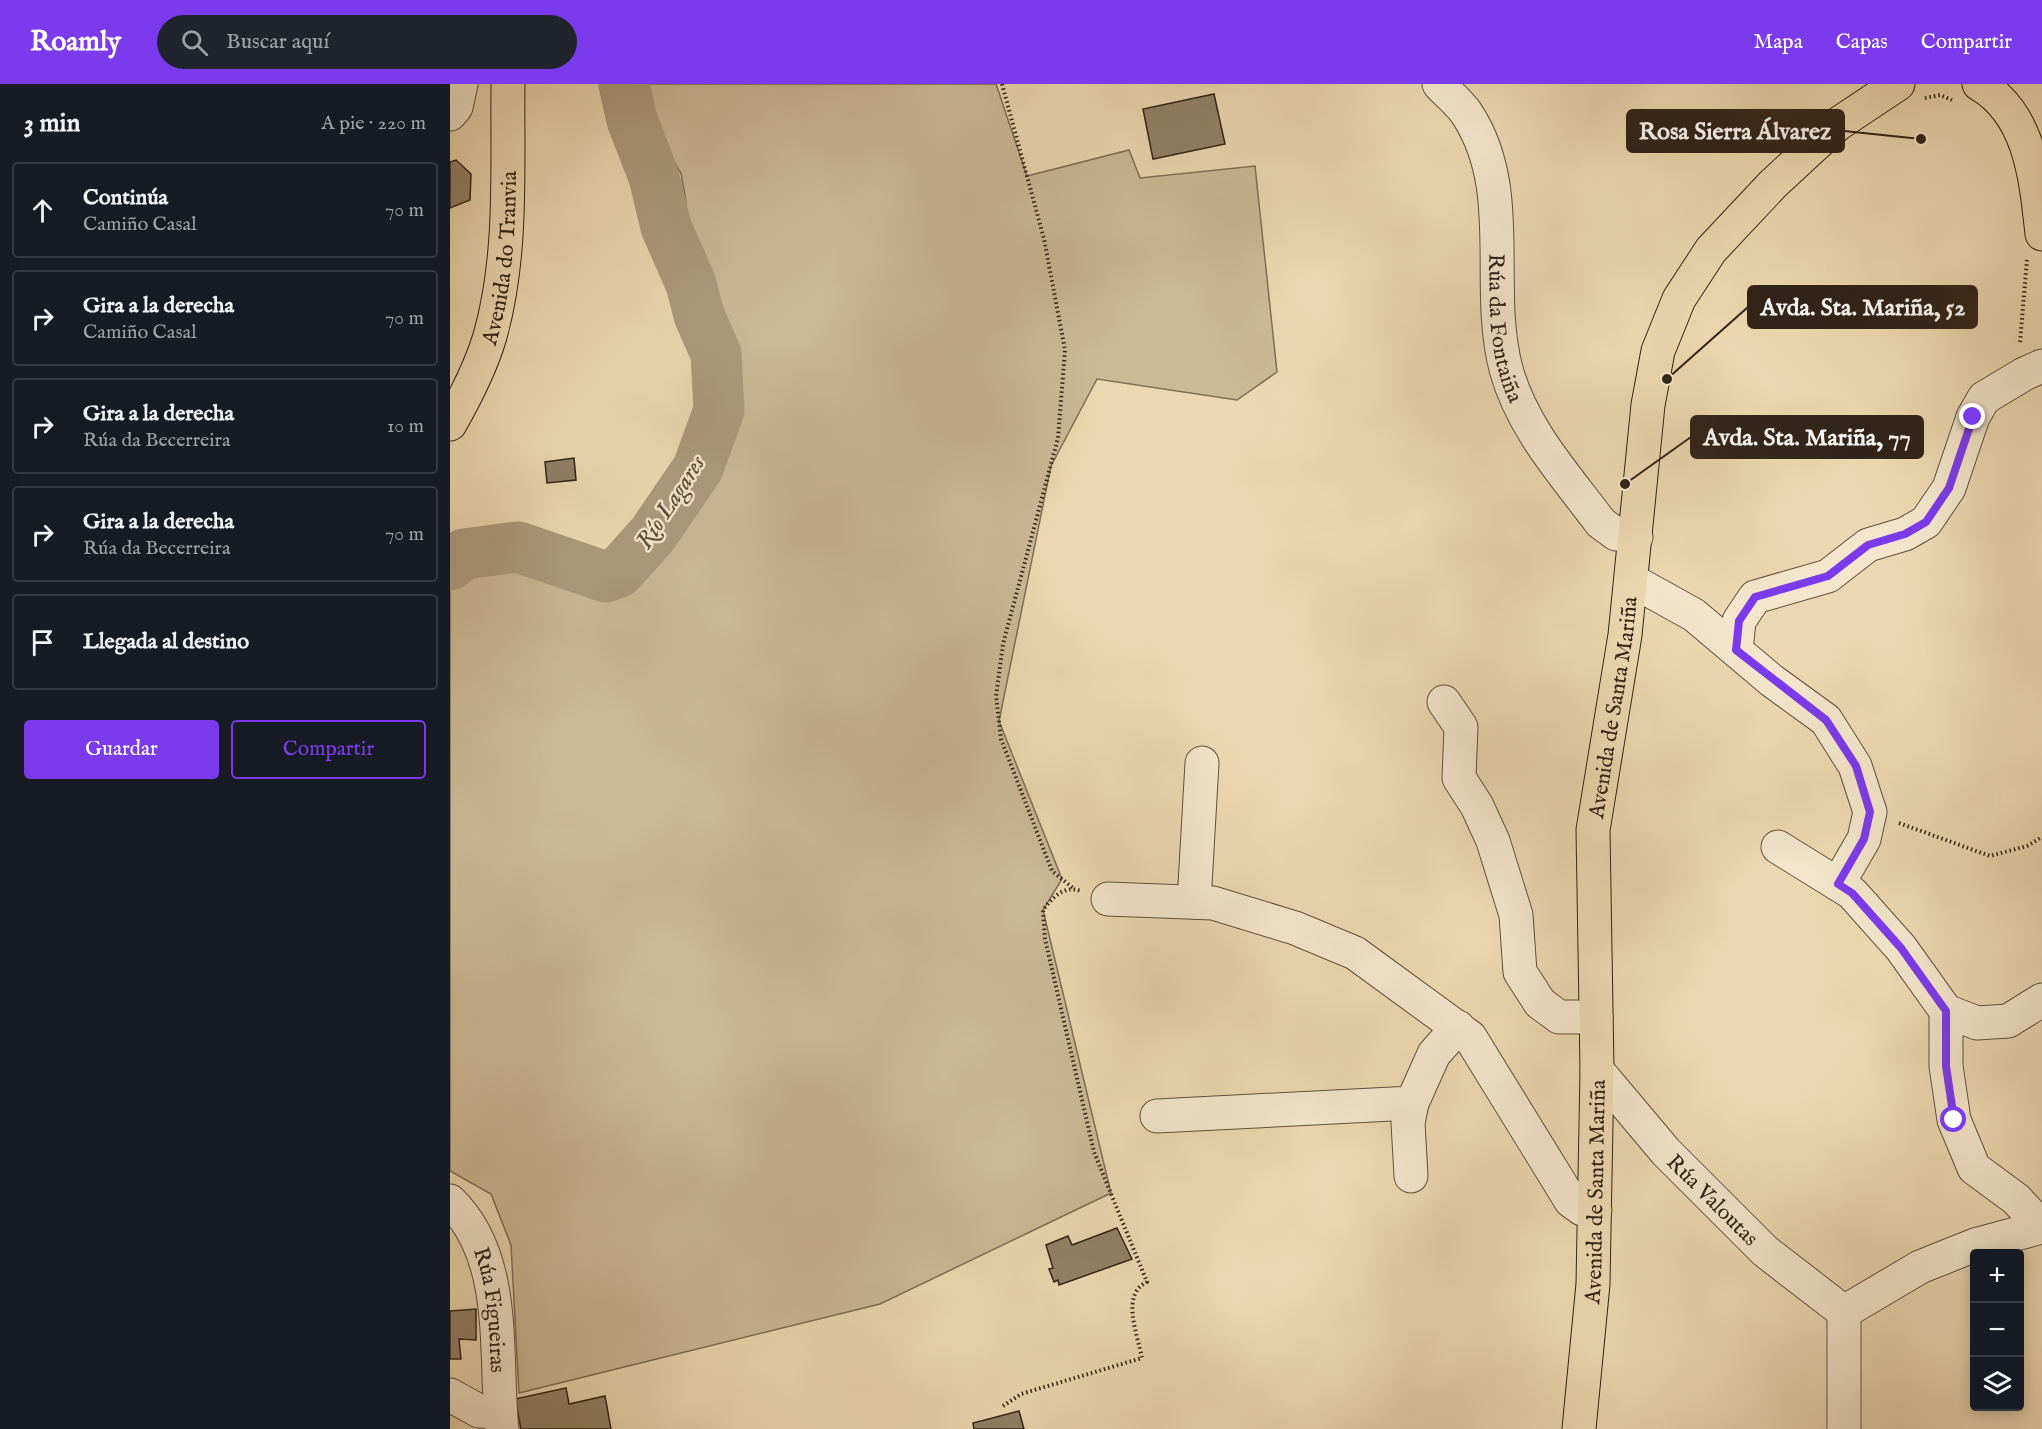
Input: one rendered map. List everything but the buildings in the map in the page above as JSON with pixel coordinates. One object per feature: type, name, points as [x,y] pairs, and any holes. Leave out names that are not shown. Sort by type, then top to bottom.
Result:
[{"type":"main road","name":"Avenida do Tranvia","points":[[450,424],[469,390],[490,336],[501,286],[506,235],[508,84]]},
{"type":"main road","name":"Avenida de Santa Mariña","points":[[1580,1429],[1593,1284],[1595,1210],[1597,1070],[1593,830],[1625,635],[1648,405],[1658,351],[1678,299],[1711,250],[1773,184],[1838,124],[1909,92]]},
{"type":"main road","points":[[1970,94],[1994,93],[2021,129],[2036,183],[2034,242]]},
{"type":"street","points":[[450,114],[456,107],[461,84]]},
{"type":"street","name":"Rúa da Fontaiña","points":[[1439,84],[1467,113],[1484,147],[1495,189],[1500,331],[1506,368],[1521,408],[1530,428],[1601,523],[1616,534],[1636,537]]},
{"type":"street","points":[[1736,650],[1739,621],[1755,597],[1828,576],[1868,545],[1905,534],[1926,522],[1949,488],[1973,417],[1984,398],[2039,368]]},
{"type":"street","points":[[1631,580],[1694,615],[1826,720],[1856,766],[1870,812],[1864,839],[1838,884]]},
{"type":"street","points":[[1444,702],[1461,727],[1459,778],[1477,806],[1493,841],[1516,915],[1520,972],[1540,1003],[1559,1017],[1596,1017]]},
{"type":"street","points":[[1194,902],[1202,763]]},
{"type":"street","points":[[1778,847],[1852,893],[1901,948],[1946,1011],[1977,1023],[2007,1021],[2042,1000]]},
{"type":"street","points":[[1108,899],[1213,903],[1294,928],[1355,953],[1470,1037],[1571,1201],[1582,1209],[1595,1210]]},
{"type":"street","points":[[1844,1429],[1844,1312],[1920,1267],[1975,1245],[2042,1227],[2016,1200],[1974,1168],[1954,1120],[1946,1066],[1946,1011]]},
{"type":"street","points":[[1411,1176],[1408,1123],[1412,1103],[1434,1054],[1458,1027]]},
{"type":"street","name":"Rúa Valoutas","points":[[1597,1070],[1666,1152],[1765,1251],[1844,1312]]},
{"type":"street","points":[[1157,1116],[1412,1103]]},
{"type":"street","name":"Rúa Figueiras","points":[[450,1201],[483,1250],[493,1298],[501,1421]]},
{"type":"street","points":[[450,1395],[501,1421]]},
{"type":"path","points":[[1002,84],[1044,240],[1065,350],[1058,438],[1003,644],[996,696],[1001,739],[1052,871],[1073,888],[1108,899]]},
{"type":"path","points":[[1909,92],[1970,94]]},
{"type":"path","points":[[2034,242],[2020,343],[2039,368]]},
{"type":"path","points":[[1870,812],[1990,856],[2027,846],[2042,837]]},
{"type":"path","points":[[1003,1406],[1021,1394],[1142,1358],[1132,1306],[1133,1294],[1140,1285],[1147,1282],[1094,1152],[1045,939],[1043,910],[1054,895],[1073,888]]},
{"type":"shaded area","points":[[644,84],[996,84],[1027,176],[1129,150],[1140,178],[1255,166],[1277,372],[1237,400],[1097,379],[1051,466],[999,721],[1062,879],[1043,910],[1111,1193],[880,1304],[519,1393],[511,1245],[491,1194],[450,1171],[450,588],[477,570],[499,562],[519,561],[538,565],[591,588],[608,592],[625,592],[645,557],[700,485],[731,419],[737,392],[736,366],[724,327],[703,292],[705,267],[685,235],[686,202],[681,173],[668,153]]},
{"type":"waterway","name":"Río Lagares","points":[[450,565],[464,554],[518,547],[606,577],[619,572],[653,534],[698,468],[719,410],[716,354],[699,315],[691,284],[666,227],[654,177],[632,120],[624,84]]},
{"type":"place","name":"Rosa Sierra Álvarez","points":[[1921,139]]},
{"type":"place","name":"Avda. Sta. Mariña, 52","points":[[1667,379]]},
{"type":"place","name":"Avda. Sta. Mariña, 77","points":[[1625,484]]},
{"type":"route","points":[[1954,1120],[1946,1066],[1946,1011],[1901,948],[1852,893],[1838,884],[1864,839],[1870,812],[1856,766],[1826,720],[1771,680],[1736,650],[1739,621],[1755,597],[1828,576],[1868,545],[1905,534],[1926,522],[1949,488],[1973,417]]}]
